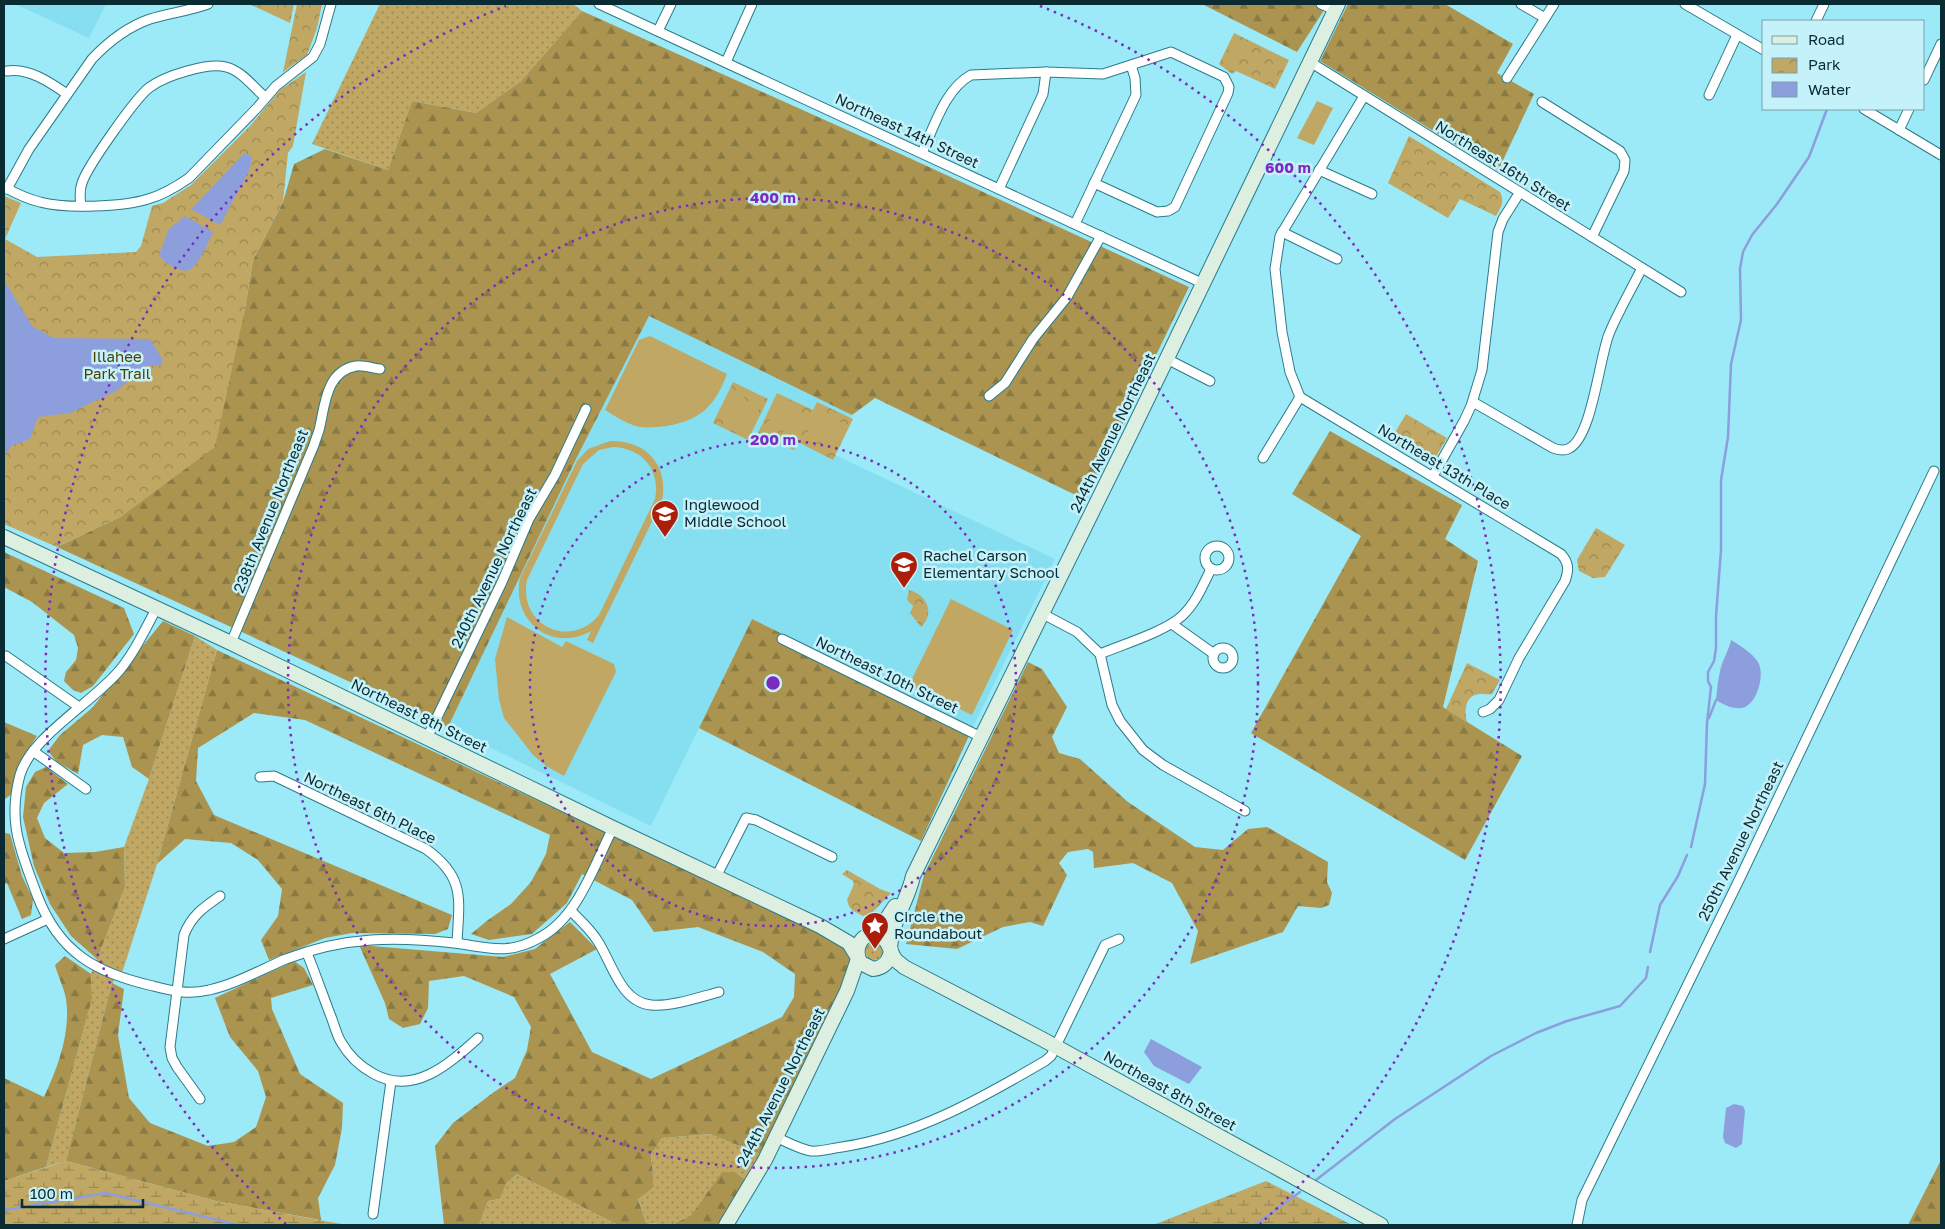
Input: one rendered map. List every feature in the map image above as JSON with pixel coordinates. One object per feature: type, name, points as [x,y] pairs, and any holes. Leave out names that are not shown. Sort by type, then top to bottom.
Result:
[{"type":"street","points":[[208,4],[150,20],[118,35],[92,58],[25,155],[6,188],[39,202],[61,206],[81,206],[137,202],[158,196],[178,186],[189,178],[276,86],[313,57],[320,44],[331,4]]},
{"type":"street","name":"Northeast 14th Street","points":[[599,4],[1204,284]]},
{"type":"street","points":[[658,31],[671,4]]},
{"type":"street","points":[[726,62],[752,4]]},
{"type":"street","points":[[1321,4],[1336,7]]},
{"type":"street","points":[[1521,4],[1545,18]]},
{"type":"street","points":[[1507,78],[1554,4]]},
{"type":"street","points":[[1685,4],[1762,49]]},
{"type":"street","points":[[1816,20],[1824,4]]},
{"type":"street","name":"244th Avenue Northeast","points":[[870,935],[880,930],[904,887],[913,876],[1204,284],[1336,7]]},
{"type":"street","points":[[1709,95],[1737,35]]},
{"type":"street","points":[[1925,78],[1941,44]]},
{"type":"street","points":[[922,154],[950,92],[962,80],[971,75],[1046,72],[1103,74],[1171,52],[1219,73],[1227,81],[1228,93],[1175,207],[1168,211],[1157,212],[1094,183]]},
{"type":"street","name":"Northeast 16th Street","points":[[1310,62],[1681,292]]},
{"type":"street","points":[[1075,224],[1136,95],[1135,78],[1131,65]]},
{"type":"street","points":[[81,206],[81,186],[89,170],[139,97],[161,80],[212,66],[224,66],[239,73],[265,97]]},
{"type":"street","points":[[7,71],[17,70],[32,74],[67,94]]},
{"type":"street","points":[[998,189],[1043,94],[1046,72]]},
{"type":"street","points":[[1263,458],[1300,397],[1290,372],[1282,332],[1276,269],[1282,232],[1364,96]]},
{"type":"street","points":[[1542,102],[1620,151],[1625,160],[1624,171],[1592,237]]},
{"type":"street","points":[[1866,110],[1941,155]]},
{"type":"street","points":[[1899,130],[1909,110]]},
{"type":"street","points":[[1318,170],[1372,194]]},
{"type":"street","points":[[1433,476],[1464,421],[1482,370],[1498,232],[1503,219],[1520,192]]},
{"type":"street","points":[[1282,232],[1337,259]]},
{"type":"street","points":[[989,396],[1005,383],[1033,339],[1067,296],[1101,236]]},
{"type":"street","points":[[1472,402],[1553,448],[1570,449],[1579,438],[1588,421],[1609,334],[1642,268]]},
{"type":"street","points":[[1167,359],[1210,380]]},
{"type":"street","name":"238th Avenue Northeast","points":[[231,643],[314,444],[320,426],[323,407],[334,379],[355,366],[380,369]]},
{"type":"street","name":"Northeast 13th Place","points":[[1300,397],[1561,554],[1568,566],[1565,581],[1519,658],[1499,700],[1490,709],[1483,712]]},
{"type":"street","name":"240th Avenue Northeast","points":[[427,738],[502,582],[529,519],[555,475],[586,409]]},
{"type":"street","name":"250th Avenue Northeast","points":[[1577,1225],[1582,1200],[1740,878],[1934,471]]},
{"type":"street","name":"Northeast 8th Street","points":[[4,537],[231,643],[612,828],[820,926],[849,943],[858,958]]},
{"type":"street","points":[[1100,654],[1172,624],[1184,614],[1197,598],[1211,569]]},
{"type":"street","points":[[156,609],[119,671],[33,751],[21,772],[14,808],[17,839],[39,900],[48,919],[62,939],[89,963],[102,971],[125,979],[177,992],[192,993],[221,987],[287,959],[345,943],[372,940],[414,940],[457,943],[493,949],[520,946],[539,939],[553,930],[571,911],[612,828]]},
{"type":"street","points":[[1043,614],[1077,632],[1100,654],[1112,705],[1120,721],[1143,750],[1163,765],[1245,811]]},
{"type":"street","points":[[1172,624],[1214,654]]},
{"type":"street","name":"Northeast 10th Street","points":[[782,638],[981,736]]},
{"type":"street","points":[[6,656],[79,707]]},
{"type":"street","points":[[33,751],[86,789]]},
{"type":"street","name":"Northeast 6th Place","points":[[260,776],[274,776],[426,849],[436,856],[450,872],[457,886],[459,895],[457,943]]},
{"type":"street","points":[[4,806],[14,808]]},
{"type":"street","points":[[716,877],[746,818],[756,820],[832,857]]},
{"type":"street","name":"244th Avenue Northeast","points":[[890,949],[893,930],[910,891],[913,876]]},
{"type":"street","points":[[200,1099],[172,1058],[171,1039],[182,946],[187,925],[202,908],[220,896]]},
{"type":"street","points":[[571,911],[597,940],[620,983],[634,1000],[642,1004],[660,1006],[719,992]]},
{"type":"street","points":[[4,939],[48,919]]},
{"type":"street","name":"Northeast 8th Street","points":[[820,926],[870,935]]},
{"type":"street","points":[[870,935],[881,936],[890,949],[888,961],[876,968],[864,966],[858,958],[857,951],[860,942],[870,935]]},
{"type":"street","points":[[780,1139],[812,1151],[853,1145],[928,1123],[1000,1088],[1051,1056],[1105,945],[1119,939]]},
{"type":"street","name":"Northeast 8th Street","points":[[890,949],[896,960],[904,967],[1055,1046],[1381,1225]]},
{"type":"street","points":[[307,953],[340,1041],[367,1070],[391,1081],[406,1082],[420,1079],[448,1064],[478,1038]]},
{"type":"street","name":"244th Avenue Northeast","points":[[780,1139],[847,991],[858,958]]},
{"type":"street","name":"244th Avenue Northeast","points":[[733,1225],[825,1058],[859,982],[864,975],[876,968]]},
{"type":"street","name":"Northeast 8th Street","points":[[876,968],[933,986],[943,987]]},
{"type":"street","points":[[373,1214],[391,1081]]},
{"type":"street","name":"244th Avenue Northeast","points":[[726,1225],[757,1182]]},
{"type":"shaded area","points":[[15,4],[106,4],[89,38]]},
{"type":"shaded area","name":"Inglewood Middle School","points":[[649,316],[852,415],[833,454],[1055,559],[973,727],[752,619],[651,826],[448,727],[577,457]]},
{"type":"green space","points":[[249,4],[294,4],[290,23]]},
{"type":"green space","points":[[297,4],[322,4],[317,28],[307,55],[283,72]]},
{"type":"green space","points":[[380,4],[573,4],[582,11],[521,81],[476,113],[412,101],[388,170],[312,144]]},
{"type":"green space","points":[[1202,4],[1328,4],[1297,52]]},
{"type":"green space","points":[[1348,4],[1445,4],[1513,44],[1497,73],[1534,94],[1498,171],[1320,61]]},
{"type":"green space","points":[[582,11],[905,156],[1189,287],[1086,500],[875,398],[852,415],[649,316],[577,457],[448,727],[57,547],[122,516],[244,314],[253,260],[283,202],[294,164],[325,149],[388,170],[412,101],[476,113],[521,81]]},
{"type":"green space","points":[[1234,33],[1289,60],[1275,89],[1236,71],[1232,74],[1219,64]]},
{"type":"green space","points":[[1234,37],[1251,45],[1245,59],[1228,51]]},
{"type":"green space","name":"Illahee Park Trail","points":[[306,72],[293,146],[288,153],[283,202],[253,260],[244,314],[215,447],[122,516],[57,547],[4,524],[4,196],[21,203],[5,239],[37,257],[136,252],[141,246],[152,206],[163,203],[191,185],[250,126],[280,90]]},
{"type":"green space","points":[[1317,101],[1333,108],[1314,145],[1297,138]]},
{"type":"green space","points":[[1409,136],[1500,192],[1502,202],[1496,216],[1460,199],[1448,218],[1388,183]]},
{"type":"green space","points":[[650,336],[727,374],[712,403],[689,420],[667,426],[643,427],[626,422],[605,410],[639,340]]},
{"type":"green space","points":[[733,382],[768,399],[748,440],[713,423]]},
{"type":"green space","points":[[733,391],[745,397],[733,423],[721,417]]},
{"type":"green space","points":[[777,393],[813,410],[817,402],[853,419],[833,460],[798,442],[794,450],[758,433]]},
{"type":"green space","points":[[749,399],[761,405],[749,431],[737,425]]},
{"type":"green space","points":[[778,402],[790,408],[777,434],[766,428]]},
{"type":"green space","points":[[794,410],[806,416],[793,442],[781,436]]},
{"type":"green space","points":[[818,411],[830,417],[817,443],[805,437]]},
{"type":"green space","points":[[1406,414],[1447,438],[1434,460],[1426,463],[1390,441]]},
{"type":"green space","points":[[834,419],[846,425],[834,451],[822,445]]},
{"type":"green space","points":[[1330,431],[1462,505],[1445,539],[1478,561],[1443,707],[1522,756],[1465,860],[1251,733],[1361,536],[1292,494]]},
{"type":"green space","points":[[610,441],[623,442],[644,450],[658,466],[662,476],[663,488],[662,501],[593,643],[587,640],[591,631],[576,637],[562,638],[549,635],[538,629],[528,619],[522,608],[519,594],[520,578],[577,461],[588,449]],"holes":[[[613,447],[633,451],[647,462],[655,479],[655,499],[599,615],[587,625],[574,631],[561,631],[549,628],[538,620],[530,609],[526,596],[527,580],[583,464],[599,450]]]},
{"type":"green space","points":[[1596,528],[1625,545],[1605,577],[1593,578],[1579,571],[1577,560]]},
{"type":"green space","points":[[4,552],[124,608],[134,634],[93,686],[81,693],[73,690],[64,681],[66,672],[76,660],[78,648],[74,635],[32,602],[4,587]]},
{"type":"green space","points":[[909,590],[920,596],[927,605],[928,616],[921,627],[910,613],[913,606],[907,600]]},
{"type":"green space","points":[[951,599],[1013,630],[972,715],[909,685]]},
{"type":"green space","points":[[507,617],[562,647],[566,641],[614,664],[616,672],[564,776],[546,766],[533,755],[504,718],[499,700],[495,659]]},
{"type":"green space","points":[[752,619],[973,727],[921,841],[699,728]]},
{"type":"green space","points":[[163,621],[195,636],[149,779],[132,767],[123,737],[102,735],[83,745],[78,774],[57,762],[48,751],[60,735],[92,708]]},
{"type":"green space","points":[[195,636],[217,650],[157,864],[123,970],[112,983],[66,1161],[46,1167],[92,999],[91,974],[125,887],[124,847],[149,779]]},
{"type":"green space","points":[[217,650],[831,938],[848,950],[851,963],[844,982],[760,1154],[710,1134],[662,1138],[651,1155],[654,1187],[638,1199],[646,1223],[660,1225],[618,1225],[517,1174],[506,1184],[500,1199],[488,1201],[479,1225],[444,1225],[435,1146],[453,1123],[515,1078],[527,1050],[531,1027],[514,997],[464,976],[429,981],[428,1008],[420,1024],[403,1028],[389,1019],[385,1003],[359,945],[503,957],[535,949],[570,922],[597,949],[550,974],[592,1052],[651,1079],[782,1017],[794,997],[795,974],[763,952],[698,927],[654,932],[632,900],[582,874],[567,903],[532,934],[489,940],[471,934],[511,904],[531,882],[546,854],[550,835],[305,720],[254,713],[198,748],[196,781],[214,815],[452,915],[448,929],[435,934],[352,933],[325,938],[269,960],[261,940],[278,916],[282,889],[258,860],[231,843],[185,839],[157,864]]},
{"type":"green space","points":[[1028,662],[1042,669],[1067,707],[1052,737],[1059,753],[1080,759],[1128,802],[1195,847],[1223,850],[1248,829],[1267,827],[1328,862],[1327,882],[1332,893],[1329,905],[1321,908],[1298,906],[1283,932],[1190,964],[1198,931],[1172,883],[1133,863],[1094,868],[1093,852],[1088,849],[1068,852],[1059,863],[1067,875],[1043,926],[1030,922],[1003,927],[957,949],[906,944],[924,875]]},
{"type":"green space","points":[[1467,663],[1500,680],[1492,694],[1474,695],[1468,701],[1466,708],[1467,722],[1446,709]]},
{"type":"green space","points":[[4,722],[37,736],[22,759],[12,794],[5,799]]},
{"type":"green space","points":[[46,767],[68,784],[44,803],[37,818],[45,838],[64,853],[95,852],[124,847],[125,887],[97,959],[71,936],[50,904],[34,866],[23,817],[26,787],[35,772]]},
{"type":"green space","points":[[4,833],[10,834],[22,876],[33,899],[31,915],[22,919],[7,883],[4,884]]},
{"type":"green space","points":[[847,870],[880,889],[891,893],[871,914],[863,916],[852,910],[849,906],[847,900],[854,884],[853,881],[842,874]]},
{"type":"green space","points":[[870,942],[878,942],[883,947],[881,958],[870,960],[865,955],[865,947]]},
{"type":"green space","points":[[65,956],[91,974],[92,999],[46,1167],[4,1181],[4,1078],[44,1097],[58,1062],[67,1024],[66,999],[55,965]]},
{"type":"green space","points":[[294,961],[304,968],[313,985],[271,998],[272,1009],[300,1074],[343,1103],[342,1128],[335,1165],[318,1198],[321,1220],[216,1201],[66,1161],[112,983],[124,989],[118,1035],[129,1098],[150,1123],[208,1146],[234,1142],[256,1127],[266,1097],[258,1071],[230,1037],[215,998]]},
{"type":"green space","points":[[710,1134],[760,1154],[745,1179],[735,1172],[722,1172],[691,1215],[672,1225],[646,1223],[638,1198],[654,1187],[651,1155],[662,1138]]},
{"type":"green space","points":[[1941,1160],[1941,1225],[1908,1225]]},
{"type":"green space","points":[[66,1161],[216,1201],[347,1225],[4,1225],[4,1181]]},
{"type":"green space","points":[[722,1172],[735,1172],[745,1179],[718,1225],[672,1225],[691,1215]]},
{"type":"green space","points":[[517,1174],[618,1225],[479,1225],[488,1201],[500,1199],[506,1184]]},
{"type":"green space","points":[[1266,1181],[1352,1225],[1153,1225]]},
{"type":"water","points":[[245,153],[252,157],[249,171],[220,225],[191,209]]},
{"type":"water","points":[[185,216],[213,232],[200,259],[187,271],[172,266],[159,255],[169,229]]},
{"type":"water","points":[[4,280],[32,326],[53,338],[150,339],[163,360],[160,366],[147,366],[116,391],[70,413],[38,417],[30,439],[11,446],[4,457]]},
{"type":"water","points":[[1731,640],[1753,656],[1758,662],[1761,673],[1759,687],[1754,699],[1750,704],[1741,708],[1730,707],[1716,700],[1721,667]]},
{"type":"water","points":[[1151,1039],[1202,1067],[1189,1084],[1154,1066],[1144,1052]]},
{"type":"water","points":[[1734,1104],[1743,1106],[1745,1111],[1742,1144],[1736,1148],[1725,1143],[1723,1137],[1726,1108]]},
{"type":"waterway","points":[[1707,723],[1711,687],[1708,681],[1708,672],[1714,661],[1716,648],[1716,616],[1721,550],[1721,480],[1728,437],[1731,364],[1741,320],[1740,269],[1743,252],[1752,235],[1777,204],[1809,157],[1827,110]]},
{"type":"waterway","points":[[1709,718],[1716,700]]},
{"type":"waterway","points":[[1691,847],[1705,784],[1707,723]]},
{"type":"waterway","points":[[1650,952],[1660,905],[1678,876],[1687,855]]},
{"type":"waterway","points":[[1316,1180],[1395,1119],[1491,1056],[1536,1033],[1567,1021],[1620,1006],[1646,978],[1648,967]]},
{"type":"waterway","points":[[1255,1225],[1300,1192]]},
{"type":"waterway","points":[[4,1210],[106,1193],[238,1225]]},
{"type":"place","name":"Inglewood Middle School","points":[[665,538]]},
{"type":"place","name":"Rachel Carson Elementary School","points":[[904,589]]},
{"type":"place","name":"Circle the Roundabout","points":[[875,950]]}]
